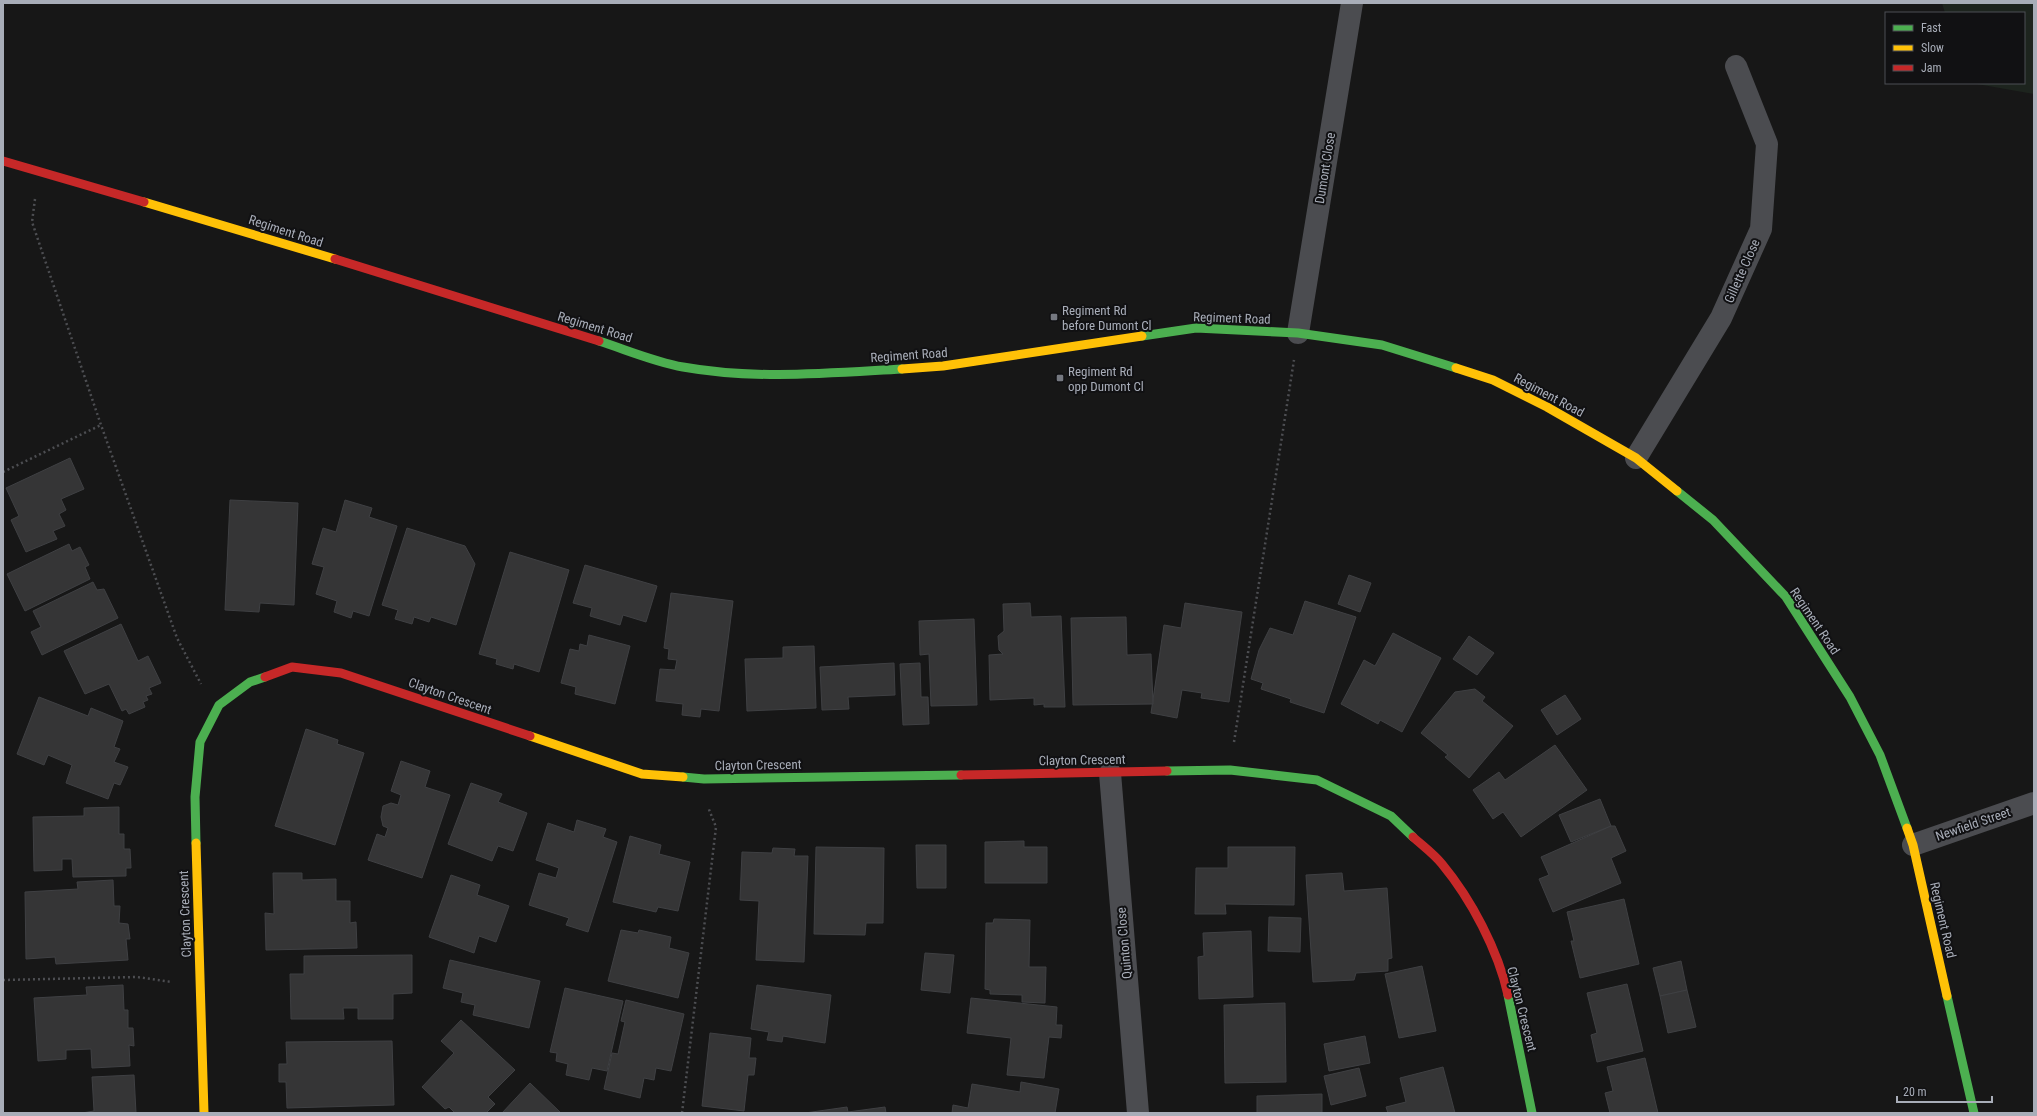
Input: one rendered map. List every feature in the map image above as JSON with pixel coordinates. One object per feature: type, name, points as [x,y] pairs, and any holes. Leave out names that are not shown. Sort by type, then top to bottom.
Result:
[{"type":"street","name":"Dumont Close","points":[[1298,333],[1352,3]]},
{"type":"street","name":"Gillette Close","points":[[1636,458],[1721,318],[1761,229],[1767,144],[1736,66]]},
{"type":"street","name":"Regiment Road","points":[[3,161],[235,228],[324,257],[689,368],[732,374],[830,373],[943,366],[1196,328],[1298,333],[1382,345],[1493,380],[1547,407],[1636,458],[1713,520],[1786,598],[1850,697],[1880,755],[1912,844],[1974,1113]]},
{"type":"street","name":"Clayton Crescent","points":[[204,1113],[195,797],[200,742],[219,705],[250,682],[292,667],[341,673],[642,774],[704,779],[1230,770],[1317,780],[1391,816],[1442,864],[1476,913],[1504,978],[1532,1113]]},
{"type":"street","name":"Quinton Close","points":[[1110,773],[1138,1113]]},
{"type":"street","name":"Newfield Street","points":[[1912,844],[2034,803]]},
{"type":"path","points":[[39,172],[32,222],[176,638],[205,692],[219,705]]},
{"type":"path","points":[[1230,770],[1298,333]]},
{"type":"path","points":[[3,472],[101,425]]},
{"type":"path","points":[[682,1113],[716,827],[707,802],[704,779]]},
{"type":"path","points":[[3,980],[137,976],[200,987]]},
{"type":"shaded area","points":[[1942,3],[2034,3],[2034,94],[1977,84],[2025,84],[2025,12],[1945,12]]},
{"type":"building","points":[[70,458],[84,489],[61,499],[66,510],[59,514],[65,526],[53,531],[57,539],[26,552],[11,520],[19,516],[6,488]]},
{"type":"building","points":[[230,500],[298,503],[294,605],[260,603],[259,612],[225,610]]},
{"type":"building","points":[[345,500],[372,508],[369,517],[397,526],[369,616],[353,611],[351,618],[334,612],[337,601],[316,594],[324,567],[312,564],[323,528],[336,532]]},
{"type":"building","points":[[407,528],[465,546],[475,564],[456,625],[431,617],[429,622],[414,617],[412,624],[395,619],[398,610],[382,605]]},
{"type":"building","points":[[69,544],[72,551],[80,547],[89,565],[85,567],[90,579],[25,611],[7,574]]},
{"type":"building","points":[[510,552],[569,570],[539,672],[514,664],[513,669],[496,664],[497,659],[479,654]]},
{"type":"building","points":[[585,565],[657,586],[646,622],[623,615],[620,625],[590,616],[592,608],[573,603]]},
{"type":"building","points":[[1349,575],[1371,583],[1360,612],[1338,604]]},
{"type":"building","points":[[93,582],[97,590],[104,589],[118,618],[42,655],[31,632],[41,627],[33,611]]},
{"type":"building","points":[[671,593],[733,601],[719,711],[701,709],[700,717],[682,715],[683,704],[656,701],[660,669],[675,670],[677,660],[668,659],[669,649],[664,648]]},
{"type":"building","points":[[1305,601],[1356,617],[1324,713],[1290,702],[1291,699],[1261,689],[1263,683],[1251,679],[1259,650],[1270,628],[1293,635]]},
{"type":"building","points":[[1030,603],[1031,617],[1061,616],[1065,707],[1044,707],[1044,704],[1034,705],[1034,698],[990,700],[989,655],[1003,654],[999,650],[998,636],[1004,631],[1003,604]]},
{"type":"building","points":[[1185,603],[1242,612],[1229,702],[1201,698],[1202,693],[1182,690],[1177,718],[1151,713],[1164,625],[1181,628]]},
{"type":"building","points":[[1126,617],[1127,655],[1151,654],[1153,704],[1073,705],[1071,618]]},
{"type":"building","points":[[974,619],[977,705],[931,706],[929,654],[920,655],[919,621]]},
{"type":"building","points":[[121,624],[138,661],[148,656],[161,683],[149,688],[152,694],[146,696],[148,700],[143,702],[145,707],[129,714],[126,709],[122,711],[109,684],[85,694],[64,651]]},
{"type":"building","points":[[1393,633],[1441,658],[1402,732],[1380,720],[1378,724],[1341,704],[1364,660],[1375,666]]},
{"type":"building","points":[[589,635],[630,646],[615,704],[575,694],[576,687],[561,683],[570,649],[579,651],[580,644],[587,646]]},
{"type":"building","points":[[1469,636],[1494,653],[1477,675],[1453,659]]},
{"type":"building","points":[[814,646],[816,708],[747,711],[745,659],[783,658],[783,647]]},
{"type":"building","points":[[894,663],[895,695],[848,697],[849,709],[822,710],[820,667]]},
{"type":"building","points":[[920,663],[921,697],[928,697],[929,724],[903,725],[900,664]]},
{"type":"building","points":[[1475,689],[1485,697],[1482,701],[1513,726],[1469,778],[1445,757],[1448,755],[1421,733],[1455,692]]},
{"type":"building","points":[[1565,695],[1581,719],[1557,735],[1541,710]]},
{"type":"building","points":[[39,697],[88,716],[91,708],[123,721],[114,747],[120,749],[114,762],[128,767],[120,785],[114,783],[108,799],[66,783],[72,765],[48,755],[44,765],[17,754]]},
{"type":"building","points":[[306,729],[338,740],[337,744],[364,753],[335,845],[275,826]]},
{"type":"building","points":[[1555,745],[1587,790],[1521,837],[1503,812],[1493,819],[1473,790],[1499,772],[1505,780]]},
{"type":"building","points":[[401,761],[430,771],[425,787],[450,795],[422,878],[368,860],[377,834],[385,837],[388,828],[383,826],[381,817],[383,806],[391,803],[398,805],[401,795],[391,791]]},
{"type":"building","points":[[471,783],[502,794],[498,802],[527,813],[513,851],[498,846],[492,861],[448,844]]},
{"type":"building","points":[[1600,799],[1611,826],[1571,842],[1559,815]]},
{"type":"building","points":[[119,807],[119,834],[124,834],[124,849],[130,849],[131,868],[126,868],[126,876],[73,877],[72,859],[62,859],[62,870],[34,871],[33,817],[84,816],[84,808]]},
{"type":"building","points":[[577,820],[606,829],[603,837],[617,842],[588,932],[566,925],[569,918],[529,905],[539,873],[556,878],[559,868],[536,860],[548,823],[574,832]]},
{"type":"building","points":[[1611,826],[1615,826],[1626,851],[1611,858],[1621,883],[1553,912],[1539,879],[1549,875],[1541,857]]},
{"type":"building","points":[[630,836],[661,845],[659,854],[690,862],[678,911],[658,907],[656,912],[613,902]]},
{"type":"building","points":[[1024,841],[1024,847],[1047,847],[1047,883],[985,883],[985,842]]},
{"type":"building","points":[[916,845],[946,845],[946,888],[917,888]]},
{"type":"building","points":[[816,847],[884,848],[883,923],[866,923],[865,935],[814,934]]},
{"type":"building","points":[[1228,847],[1295,847],[1294,905],[1225,904],[1226,914],[1195,914],[1196,868],[1228,868]]},
{"type":"building","points":[[773,848],[795,849],[794,856],[808,856],[804,962],[756,960],[759,901],[740,900],[742,852],[772,853]]},
{"type":"building","points":[[273,873],[302,873],[302,880],[336,879],[336,901],[350,901],[350,923],[356,922],[357,948],[266,950],[265,913],[274,914]]},
{"type":"building","points":[[1342,873],[1344,891],[1387,888],[1392,958],[1388,959],[1388,971],[1356,973],[1354,980],[1313,982],[1306,875]]},
{"type":"building","points":[[451,875],[480,885],[477,895],[509,906],[496,942],[479,936],[474,953],[429,937]]},
{"type":"building","points":[[113,880],[114,906],[120,906],[119,923],[128,924],[130,939],[126,939],[128,960],[56,964],[55,957],[26,959],[25,892],[78,889],[77,882]]},
{"type":"building","points":[[1624,899],[1639,964],[1580,978],[1571,941],[1574,941],[1567,912]]},
{"type":"building","points":[[1269,917],[1301,918],[1300,952],[1268,951]]},
{"type":"building","points":[[994,919],[1030,920],[1029,967],[1046,967],[1045,1003],[1022,1002],[1022,995],[990,994],[990,990],[985,989],[986,923],[993,923]]},
{"type":"building","points":[[621,930],[638,933],[639,930],[671,937],[669,948],[689,953],[678,998],[608,981]]},
{"type":"building","points":[[1251,931],[1253,997],[1199,999],[1198,957],[1204,956],[1203,933]]},
{"type":"building","points":[[925,953],[954,955],[950,993],[921,990]]},
{"type":"building","points":[[412,955],[412,993],[393,994],[393,1019],[358,1019],[358,1008],[343,1008],[344,1019],[291,1019],[290,974],[304,974],[304,956]]},
{"type":"building","points":[[450,960],[540,981],[529,1028],[473,1015],[475,1005],[461,1002],[463,993],[443,988]]},
{"type":"building","points":[[1681,961],[1687,990],[1660,996],[1653,968]]},
{"type":"building","points":[[1422,966],[1436,1031],[1399,1038],[1385,974]]},
{"type":"building","points":[[1627,984],[1643,1051],[1597,1062],[1591,1035],[1597,1033],[1587,993]]},
{"type":"building","points":[[123,985],[124,1010],[128,1010],[128,1028],[133,1028],[134,1046],[129,1045],[130,1066],[92,1068],[91,1049],[66,1050],[66,1059],[38,1061],[34,998],[87,995],[86,987]]},
{"type":"building","points":[[757,985],[831,995],[825,1043],[783,1036],[782,1042],[767,1040],[769,1032],[751,1029]]},
{"type":"building","points":[[565,988],[623,1001],[607,1071],[592,1068],[589,1080],[566,1075],[568,1064],[556,1061],[557,1053],[550,1052]]},
{"type":"building","points":[[1687,990],[1696,1027],[1668,1033],[1660,996]]},
{"type":"building","points":[[971,998],[1057,1007],[1056,1025],[1062,1025],[1061,1038],[1049,1037],[1044,1078],[1007,1075],[1011,1038],[967,1033]]},
{"type":"building","points":[[626,1000],[684,1014],[671,1071],[656,1068],[654,1080],[644,1078],[640,1098],[604,1089],[612,1053],[618,1054],[625,1022],[621,1021]]},
{"type":"building","points":[[1285,1003],[1286,1082],[1225,1083],[1224,1005]]},
{"type":"building","points":[[461,1020],[515,1070],[488,1097],[495,1104],[486,1113],[455,1113],[449,1107],[445,1109],[422,1087],[454,1053],[441,1041]]},
{"type":"building","points":[[710,1033],[751,1038],[749,1058],[756,1058],[754,1075],[748,1075],[744,1111],[702,1106]]},
{"type":"building","points":[[1365,1036],[1370,1063],[1329,1071],[1324,1044]]},
{"type":"building","points":[[392,1041],[394,1105],[287,1108],[286,1082],[279,1082],[279,1064],[287,1064],[286,1042]]},
{"type":"building","points":[[1645,1058],[1658,1113],[1610,1113],[1605,1093],[1613,1091],[1607,1067]]},
{"type":"building","points":[[1443,1067],[1455,1113],[1388,1113],[1386,1107],[1406,1102],[1400,1078]]},
{"type":"building","points":[[1359,1068],[1366,1096],[1331,1105],[1324,1076]]},
{"type":"building","points":[[134,1075],[136,1113],[82,1113],[94,1111],[92,1077]]},
{"type":"building","points":[[1021,1082],[1059,1089],[1055,1113],[952,1113],[953,1105],[968,1108],[972,1084],[1020,1092]]},
{"type":"building","points":[[530,1083],[561,1113],[502,1113]]},
{"type":"building","points":[[1322,1094],[1322,1113],[1257,1113],[1257,1096]]},
{"type":"building","points":[[847,1107],[848,1112],[885,1107],[886,1113],[805,1113]]},
{"type":"traffic: fast","points":[[1142,336],[1196,328],[1298,333],[1382,345],[1456,368]]},
{"type":"traffic: fast","points":[[599,341],[662,362],[710,371],[765,374],[820,374],[902,369]]},
{"type":"traffic: fast","points":[[1677,491],[1713,520],[1786,597],[1850,697],[1880,755],[1907,828]]},
{"type":"traffic: fast","points":[[196,843],[195,797],[200,742],[219,705],[250,682],[265,677]]},
{"type":"traffic: fast","points":[[1167,771],[1230,770],[1317,780],[1391,816],[1413,837]]},
{"type":"traffic: fast","points":[[683,777],[704,779],[961,775]]},
{"type":"traffic: fast","points":[[1508,995],[1532,1113]]},
{"type":"traffic: fast","points":[[1947,996],[1974,1113]]},
{"type":"traffic: slow","points":[[144,202],[335,259]]},
{"type":"traffic: slow","points":[[902,369],[943,366],[1142,336]]},
{"type":"traffic: slow","points":[[1456,368],[1493,380],[1547,407],[1636,458],[1677,491]]},
{"type":"traffic: slow","points":[[530,736],[642,774],[683,777]]},
{"type":"traffic: slow","points":[[1907,828],[1913,845],[1947,996]]},
{"type":"traffic: slow","points":[[196,843],[204,1113]]},
{"type":"traffic: jam","points":[[3,161],[144,202]]},
{"type":"traffic: jam","points":[[335,259],[599,341]]},
{"type":"traffic: jam","points":[[265,677],[292,667],[341,673],[530,736]]},
{"type":"traffic: jam","points":[[961,775],[1167,771]]},
{"type":"traffic: jam","points":[[1413,837],[1432,853],[1442,864],[1473,909],[1498,960],[1508,995]]},
{"type":"place","name":"Regiment Rd before Dumont Cl","points":[[1054,317]]},
{"type":"place","name":"Regiment Rd opp Dumont Cl","points":[[1060,378]]}]
